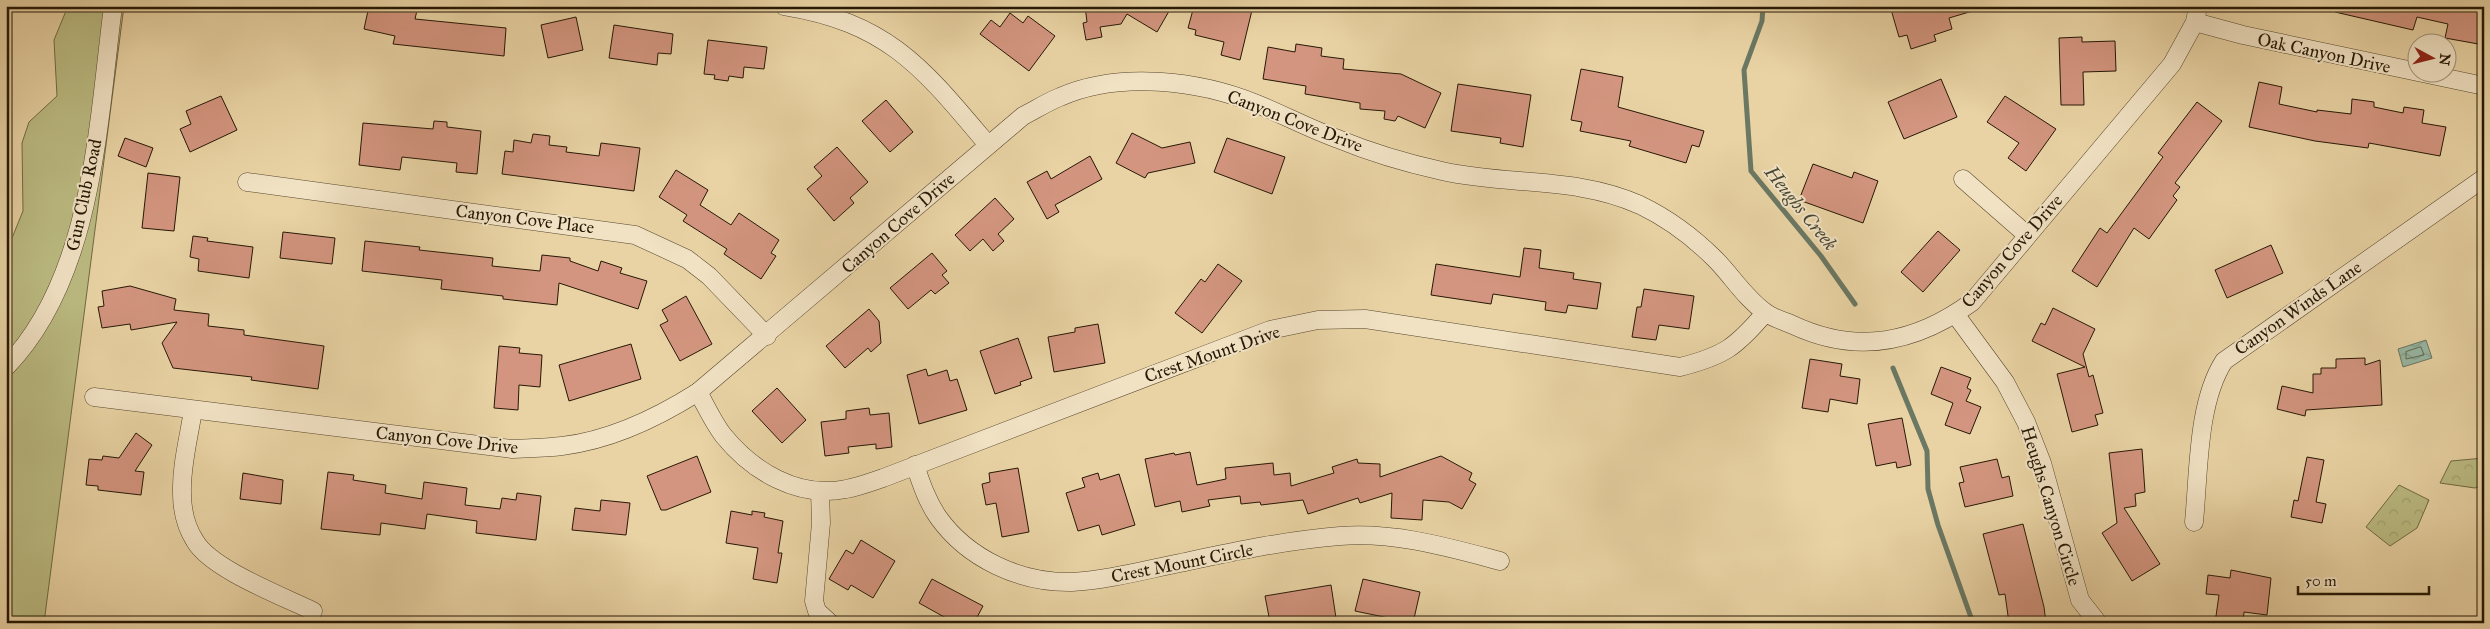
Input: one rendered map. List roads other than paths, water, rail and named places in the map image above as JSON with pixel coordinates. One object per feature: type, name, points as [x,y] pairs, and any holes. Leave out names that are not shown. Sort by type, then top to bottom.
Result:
[{"type":"street","name":"Gun Club Road","points":[[6,367],[35,328],[58,288],[73,253],[93,163],[113,6]]},
{"type":"street","points":[[784,6],[841,20],[867,30],[898,49],[935,82],[988,145]]},
{"type":"street","name":"Canyon Cove Drive","points":[[94,397],[512,449],[564,446],[628,430],[664,413],[698,392],[1023,116],[1061,96],[1103,85],[1150,81],[1217,91],[1255,103],[1338,139],[1392,158],[1445,171],[1488,178],[1580,186],[1641,206],[1686,234],[1716,260],[1765,313],[1818,337],[1873,343],[1911,334],[1955,314],[1972,302],[2172,64],[2196,14]]},
{"type":"street","name":"Oak Canyon Drive","points":[[2196,14],[2243,35],[2484,86]]},
{"type":"street","name":"Canyon Winds Lane","points":[[2194,522],[2205,411],[2215,376],[2224,361],[2484,178]]},
{"type":"street","points":[[1963,179],[2027,235]]},
{"type":"street","name":"Canyon Cove Place","points":[[247,182],[635,235],[687,259],[708,276],[766,336]]},
{"type":"street","name":"Crest Mount Drive","points":[[698,392],[722,434],[740,454],[774,479],[820,491],[846,490],[1270,330],[1318,320],[1365,320],[1680,367],[1707,360],[1728,351],[1746,336],[1765,313]]},
{"type":"street","name":"Heughs Canyon Circle","points":[[1955,314],[2005,382],[2026,422],[2042,463],[2080,600],[2098,623]]},
{"type":"street","points":[[193,410],[181,492],[184,518],[195,542],[211,558],[230,571],[312,611]]},
{"type":"street","name":"Crest Mount Circle","points":[[915,465],[926,496],[938,517],[962,544],[1008,571],[1034,579],[1071,582],[1106,578],[1203,558],[1341,536],[1378,536],[1425,541],[1500,560]]},
{"type":"street","points":[[820,491],[821,523],[814,600],[817,611],[830,623]]},
{"type":"water","points":[[2426,340],[2432,358],[2403,367],[2398,349]]},
{"type":"waterway","name":"Heughs Creek","points":[[1763,6],[1762,21],[1744,70],[1751,171],[1821,256],[1855,304]]},
{"type":"waterway","name":"Heughs Creek","points":[[1893,368],[1927,451],[1928,489],[1938,525],[1973,623]]}]
